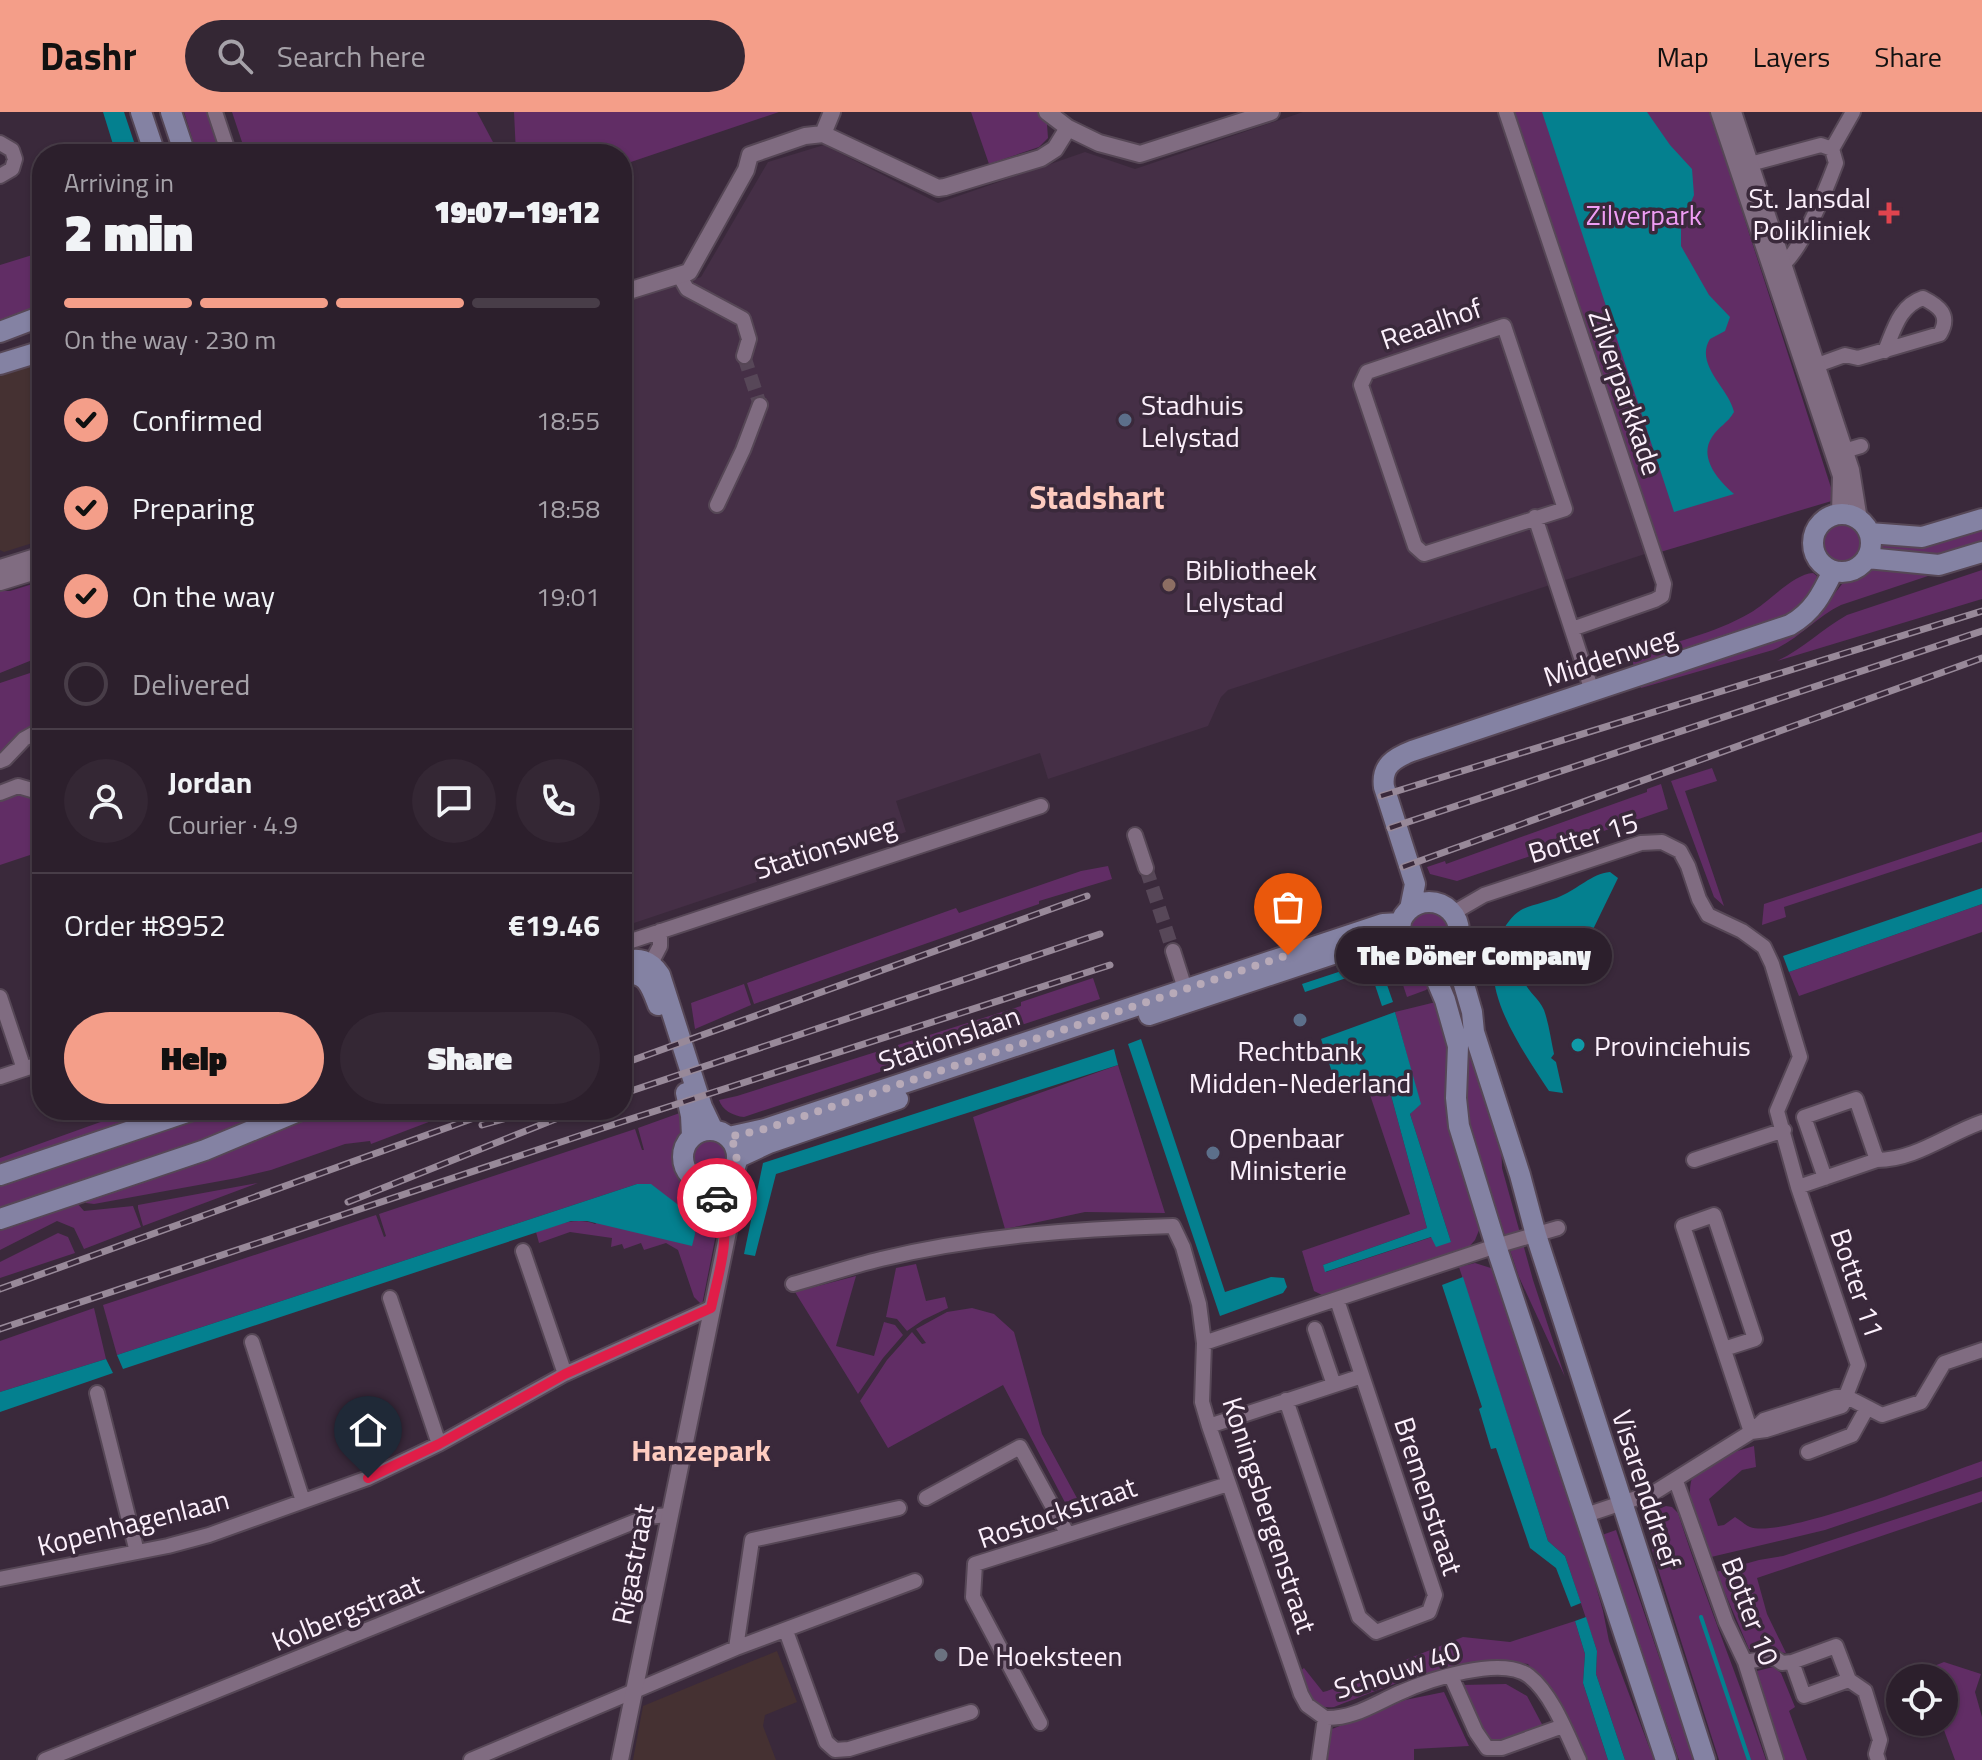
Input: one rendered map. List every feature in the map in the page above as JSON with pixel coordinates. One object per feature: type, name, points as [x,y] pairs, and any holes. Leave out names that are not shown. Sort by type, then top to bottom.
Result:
[{"type":"main road","points":[[141,112],[152,144]]},
{"type":"main road","points":[[171,112],[182,144]]},
{"type":"main road","points":[[0,332],[32,320]]},
{"type":"main road","points":[[0,364],[32,354]]},
{"type":"main road","points":[[1856,522],[1870,550],[1867,558],[1851,571],[1833,571],[1817,558],[1813,542],[1818,526],[1824,520],[1856,522],[1922,537],[1982,519]]},
{"type":"main road","points":[[1867,558],[1939,565],[1982,552]]},
{"type":"main road","name":"Middenweg","points":[[1415,884],[1384,787],[1386,769],[1396,757],[1790,625],[1810,611],[1833,571]]},
{"type":"main road","points":[[1415,884],[1430,902],[1442,905],[1453,913],[1460,931],[1454,950],[1439,961],[1429,962],[1411,957],[1404,924],[1415,884]]},
{"type":"main road","points":[[1188,995],[1383,924],[1404,924],[1430,902]]},
{"type":"main road","name":"Visarenddreef","points":[[1454,950],[1472,1012],[1474,1032],[1536,1235],[1705,1760]]},
{"type":"main road","points":[[632,960],[639,959],[647,970],[689,1103],[692,1136],[683,1153],[685,1168],[695,1179],[719,1181],[735,1169],[736,1149],[702,1107],[660,975],[647,970],[632,973]]},
{"type":"main road","points":[[1429,962],[1445,1000],[1458,1046],[1456,1098],[1459,1126],[1666,1760]]},
{"type":"main road","name":"Stationslaan","points":[[721,1133],[765,1129],[1188,995]]},
{"type":"main road","name":"Stationslaan","points":[[737,1158],[769,1143],[1188,995]]},
{"type":"main road","points":[[0,1175],[163,1120]]},
{"type":"main road","points":[[0,1219],[205,1150],[277,1120]]},
{"type":"main road","points":[[692,1136],[700,1132],[721,1133]]},
{"type":"street","points":[[215,112],[226,144]]},
{"type":"street","points":[[823,134],[832,112]]},
{"type":"street","points":[[1047,112],[1068,128],[1099,143],[1140,154],[1271,112]]},
{"type":"street","name":"Zilverparkkade","points":[[1506,112],[1664,584],[1662,596],[1572,629]]},
{"type":"street","points":[[1719,112],[1778,269],[1839,452],[1856,492],[1856,522]]},
{"type":"street","points":[[1733,112],[1778,269]]},
{"type":"street","points":[[1778,269],[1817,210],[1836,163],[1832,149],[1853,112]]},
{"type":"street","points":[[632,290],[689,272],[746,170],[750,155],[805,136],[823,134],[938,188],[1041,158],[1055,149],[1068,128]]},
{"type":"street","points":[[0,143],[12,150],[15,159],[12,169],[0,176]]},
{"type":"street","points":[[1750,164],[1821,145],[1832,149]]},
{"type":"street","points":[[679,275],[687,289],[743,319],[749,339],[744,356]]},
{"type":"street","name":"Reaalhof","points":[[1504,326],[1565,509],[1535,517],[1424,554],[1415,546],[1361,385],[1367,372],[1504,326]]},
{"type":"street","points":[[1810,367],[1845,355],[1858,358],[1885,351]]},
{"type":"street","points":[[717,505],[760,405]]},
{"type":"street","points":[[1839,452],[1861,446]]},
{"type":"street","points":[[1535,517],[1592,691]]},
{"type":"street","points":[[0,568],[32,558]]},
{"type":"street","points":[[0,582],[32,572]]},
{"type":"street","points":[[0,761],[32,735]]},
{"type":"street","points":[[0,793],[18,786],[32,790]]},
{"type":"street","name":"Stationsweg","points":[[632,941],[1041,806]]},
{"type":"street","points":[[1135,835],[1146,868]]},
{"type":"street","name":"Botter 15","points":[[1453,913],[1484,895],[1641,843],[1656,841],[1680,851],[1708,915],[1742,931],[1764,947],[1772,964],[1800,1057],[1777,1111],[1784,1130]]},
{"type":"street","points":[[647,970],[660,946],[660,931]]},
{"type":"street","points":[[1173,951],[1188,995]]},
{"type":"street","points":[[0,997],[24,1069]]},
{"type":"street","points":[[0,1077],[32,1066]]},
{"type":"street","points":[[1825,1178],[1804,1117],[1856,1099],[1877,1160]]},
{"type":"street","points":[[1798,1187],[1942,1142],[1982,1122]]},
{"type":"street","points":[[1694,1160],[1784,1130]]},
{"type":"street","name":"Botter 11","points":[[1784,1130],[1798,1187],[1858,1365],[1847,1397]]},
{"type":"street","name":"Rigastraat","points":[[620,1760],[726,1237],[719,1181]]},
{"type":"street","points":[[1724,1349],[1755,1339],[1714,1215],[1683,1226],[1751,1432]]},
{"type":"street","name":"Koningsbergenstraat","points":[[793,1284],[882,1259],[943,1247],[1096,1228],[1173,1226],[1183,1247],[1199,1304],[1204,1343],[1202,1402],[1209,1426],[1301,1694],[1307,1705],[1325,1718]]},
{"type":"street","points":[[1204,1343],[1558,1228]]},
{"type":"street","points":[[523,1251],[565,1374]]},
{"type":"street","points":[[390,1298],[439,1444]]},
{"type":"street","name":"Bremenstraat","points":[[1286,1400],[1359,1617],[1376,1632],[1429,1612],[1435,1595],[1337,1300]]},
{"type":"street","name":"Kopenhagenlaan","points":[[0,1579],[209,1535],[368,1478],[439,1444],[565,1374],[711,1308]]},
{"type":"street","points":[[1315,1329],[1334,1385]]},
{"type":"street","points":[[252,1342],[303,1501]]},
{"type":"street","points":[[1586,1515],[1655,1492],[1751,1432],[1842,1406],[1847,1397],[1882,1415],[1921,1402],[1944,1363],[1982,1350]]},
{"type":"street","points":[[1209,1426],[1362,1376]]},
{"type":"street","points":[[97,1393],[137,1552]]},
{"type":"street","points":[[1808,1452],[1852,1435],[1867,1408]]},
{"type":"street","points":[[926,1498],[1020,1447],[1067,1533]]},
{"type":"street","name":"Botter 10","points":[[1676,1481],[1720,1607],[1745,1662],[1776,1760]]},
{"type":"street","name":"Rostockstraat","points":[[1040,1723],[973,1597],[975,1564],[1228,1484]]},
{"type":"street","points":[[736,1648],[752,1540],[899,1508]]},
{"type":"street","name":"Kolbergstraat","points":[[45,1760],[646,1517],[669,1515]]},
{"type":"street","points":[[471,1760],[634,1689],[915,1581]]},
{"type":"street","points":[[786,1631],[826,1742],[835,1750],[849,1749],[971,1712]]},
{"type":"street","points":[[1745,1662],[1768,1658],[1782,1663],[1792,1662],[1836,1646],[1849,1680],[1865,1691],[1880,1740],[1876,1754],[1878,1760]]},
{"type":"street","points":[[1792,1662],[1804,1696],[1849,1680]]},
{"type":"street","name":"Schouw 40","points":[[1325,1718],[1342,1719],[1402,1692],[1451,1676],[1480,1669],[1506,1668],[1528,1676],[1550,1701],[1579,1760]]},
{"type":"street","points":[[1451,1676],[1476,1732],[1487,1748],[1502,1748],[1563,1726]]},
{"type":"street","points":[[1319,1760],[1325,1718]]},
{"type":"shaded area","points":[[1303,112],[1498,112],[1648,553],[1228,690],[1221,697],[1208,726],[1048,779],[1040,753],[896,801],[906,832],[632,924],[632,299],[701,277],[768,162],[824,145],[938,203],[1085,152],[1135,169]]},
{"type":"shaded area","points":[[32,358],[32,543],[4,552],[0,550],[0,369]]},
{"type":"shaded area","points":[[777,1651],[797,1702],[765,1715],[763,1726],[776,1760],[633,1760],[643,1706]]},
{"type":"green space","points":[[184,112],[208,112],[219,144],[194,144]]},
{"type":"green space","points":[[232,112],[477,112],[494,144],[243,144]]},
{"type":"green space","points":[[514,112],[779,112],[632,162],[632,144],[516,144]]},
{"type":"green space","points":[[971,112],[1037,112],[1047,124],[1048,138],[1039,147],[989,164]]},
{"type":"green space","name":"Zilverpark","points":[[1512,112],[1710,112],[1835,500],[1657,553]]},
{"type":"green space","points":[[32,255],[32,310],[0,321],[0,265]]},
{"type":"green space","points":[[1843,524],[1857,529],[1862,543],[1857,557],[1843,562],[1829,557],[1824,543],[1829,529]]},
{"type":"green space","points":[[1982,529],[1982,547],[1937,560],[1878,551],[1878,539],[1938,542]]},
{"type":"green space","points":[[1982,558],[1841,605],[1773,650],[1641,688],[1640,684],[1821,611],[1842,584],[1870,567]]},
{"type":"green space","points":[[1982,570],[1982,599],[1777,661],[1847,615]]},
{"type":"green space","points":[[1813,573],[1817,576],[1814,589],[1797,613],[1635,670],[1631,656],[1736,620],[1797,578]]},
{"type":"green space","points":[[32,584],[32,660],[0,673],[0,591]]},
{"type":"green space","points":[[32,672],[32,731],[0,755],[0,683]]},
{"type":"green space","points":[[1712,768],[1717,781],[1685,791],[1724,906],[1714,897],[1671,781]]},
{"type":"green space","points":[[1661,784],[1668,809],[1457,881],[1430,874],[1427,867],[1445,861],[1446,864],[1647,792],[1647,789]]},
{"type":"green space","points":[[15,795],[32,797],[32,854],[0,865],[0,800]]},
{"type":"green space","points":[[1982,832],[1982,842],[1784,907],[1786,917],[1762,925],[1764,904]]},
{"type":"green space","points":[[1108,866],[1112,879],[1039,901],[1039,904],[754,1004],[747,983],[956,908],[959,913],[1081,871]]},
{"type":"green space","points":[[1982,904],[1982,932],[1799,996],[1789,972]]},
{"type":"green space","points":[[1429,912],[1443,917],[1448,931],[1443,945],[1429,950],[1415,945],[1410,931],[1415,917]]},
{"type":"green space","points":[[1375,947],[1402,952],[1421,969],[1430,986],[1407,997],[1393,955]]},
{"type":"green space","points":[[1093,978],[1100,999],[744,1117],[728,1112],[719,1100],[1021,1006],[1021,1002]]},
{"type":"green space","points":[[744,984],[751,1005],[695,1029],[691,1003]]},
{"type":"green space","points":[[1440,1001],[1447,1024],[1455,1145],[1480,1228],[1468,1248],[1328,1298],[1314,1291],[1302,1251],[1410,1214],[1368,1089],[1356,1093],[1353,1084],[1337,1090],[1335,1081],[1366,1078],[1389,1088],[1427,1228],[1323,1265],[1326,1272],[1432,1237],[1451,1242],[1410,1114],[1420,1103],[1395,1012]]},
{"type":"green space","points":[[1459,1018],[1501,1139],[1502,1168],[1533,1280],[1565,1377],[1519,1277],[1474,1143],[1467,1114]]},
{"type":"green space","points":[[1118,1065],[1165,1213],[1085,1212],[1005,1229],[973,1117]]},
{"type":"green space","points":[[688,1110],[676,1149],[676,1165],[682,1181],[713,1199],[718,1224],[702,1305],[694,1297],[678,1250],[666,1243],[644,1250],[641,1243],[624,1249],[622,1244],[611,1247],[612,1238],[570,1232],[539,1243],[536,1232],[573,1221],[595,1224],[651,1184],[637,1184],[117,1355],[103,1305],[376,1215],[384,1237],[379,1214],[635,1129],[644,1150],[638,1128]]},
{"type":"green space","points":[[106,1120],[150,1120],[0,1171],[0,1158]]},
{"type":"green space","points":[[176,1120],[262,1120],[239,1131],[0,1210],[0,1180]]},
{"type":"green space","points":[[296,1120],[434,1120],[371,1144],[370,1141],[345,1144],[271,1170],[237,1178],[94,1204],[85,1200]]},
{"type":"green space","points":[[709,1135],[724,1142],[731,1157],[724,1172],[709,1179],[694,1172],[687,1157],[694,1142]]},
{"type":"green space","points":[[258,1183],[143,1226],[138,1205]]},
{"type":"green space","points":[[77,1203],[84,1211],[133,1206],[141,1227],[84,1249],[74,1228],[57,1221],[0,1250],[0,1229]]},
{"type":"green space","points":[[58,1233],[68,1237],[75,1253],[0,1278],[0,1262]]},
{"type":"green space","points":[[1475,1263],[1494,1269],[1574,1509],[1609,1641],[1654,1760],[1625,1760],[1596,1674],[1597,1651],[1565,1556],[1548,1541],[1459,1267]]},
{"type":"green space","points":[[916,1264],[926,1301],[945,1297],[948,1308],[907,1331],[897,1319],[886,1317],[896,1268]]},
{"type":"green space","points":[[856,1276],[836,1346],[874,1356],[884,1322],[895,1325],[903,1335],[858,1394],[795,1292]]},
{"type":"green space","points":[[94,1308],[106,1359],[0,1392],[0,1341]]},
{"type":"green space","points":[[972,1308],[994,1314],[1014,1332],[1042,1434],[1078,1500],[1069,1510],[1003,1385],[888,1448],[860,1401],[887,1360],[912,1332],[922,1344],[926,1343],[916,1329],[947,1312]]},
{"type":"green space","points":[[1754,1446],[1756,1467],[1742,1470],[1709,1499],[1718,1526],[1735,1517],[1750,1527],[1795,1524],[1864,1504],[1982,1461],[1982,1477],[1825,1530],[1711,1557],[1692,1508],[1692,1478],[1734,1452]]},
{"type":"green space","points":[[1982,1491],[1982,1502],[1757,1578],[1767,1614],[1786,1653],[1749,1649],[1716,1572],[1783,1556]]},
{"type":"green space","points":[[1666,1506],[1678,1513],[1766,1760],[1719,1760],[1652,1550],[1650,1518],[1656,1510]]},
{"type":"green space","points":[[1616,1530],[1694,1760],[1679,1760],[1602,1535]]},
{"type":"green space","points":[[1575,1621],[1585,1654],[1583,1683],[1608,1760],[1588,1760],[1555,1698],[1528,1664],[1477,1663],[1453,1667],[1405,1680],[1334,1707],[1320,1705],[1310,1698],[1300,1671],[1304,1668],[1323,1692],[1463,1637],[1510,1642]]},
{"type":"green space","points":[[1773,1667],[1781,1673],[1795,1707],[1789,1711],[1807,1760],[1784,1760],[1759,1688],[1757,1671]]},
{"type":"green space","points":[[1958,1667],[1981,1674],[1975,1692],[1982,1717],[1982,1760],[1955,1760],[1946,1736],[1958,1736]]},
{"type":"green space","points":[[1506,1684],[1527,1696],[1544,1728],[1496,1745],[1489,1743],[1462,1685]]},
{"type":"green space","points":[[1444,1692],[1469,1746],[1414,1749],[1414,1760],[1323,1760],[1327,1731],[1405,1700]]},
{"type":"water","points":[[103,112],[124,112],[135,144],[113,144]]},
{"type":"water","points":[[1542,112],[1647,112],[1692,169],[1694,195],[1681,227],[1681,246],[1709,295],[1730,317],[1725,331],[1710,339],[1706,358],[1734,412],[1712,437],[1707,453],[1717,476],[1734,494],[1674,512]]},
{"type":"water","points":[[1610,872],[1618,878],[1582,952],[1573,945],[1553,940],[1535,946],[1523,961],[1525,984],[1546,1015],[1554,1054],[1551,1058],[1556,1062],[1563,1093],[1549,1091],[1505,1016],[1493,974],[1494,954],[1503,931],[1518,912],[1561,896]]},
{"type":"water","points":[[1982,888],[1982,904],[1789,972],[1783,956]]},
{"type":"water","points":[[1378,959],[1393,1002],[1382,1006],[1370,970],[1305,992],[1302,984]]},
{"type":"water","points":[[1395,1012],[1421,1104],[1410,1114],[1451,1242],[1436,1247],[1431,1237],[1325,1272],[1323,1265],[1427,1228],[1389,1088],[1366,1078],[1335,1081],[1321,1039]]},
{"type":"water","points":[[1141,1039],[1225,1292],[1271,1277],[1284,1278],[1287,1287],[1283,1293],[1220,1316],[1128,1044]]},
{"type":"water","points":[[1114,1049],[1118,1065],[776,1174],[755,1256],[744,1254],[763,1163]]},
{"type":"water","points":[[637,1184],[651,1184],[694,1217],[692,1246],[587,1221],[571,1221],[123,1369],[117,1355]]},
{"type":"water","points":[[1463,1277],[1548,1541],[1565,1556],[1581,1603],[1571,1607],[1556,1568],[1530,1548],[1496,1448],[1491,1449],[1479,1409],[1482,1407],[1442,1285]]},
{"type":"water","points":[[106,1359],[113,1373],[0,1412],[0,1392]]},
{"type":"water","points":[[1586,1617],[1597,1651],[1596,1674],[1625,1760],[1608,1760],[1583,1683],[1585,1654],[1575,1621]]},
{"type":"waterway","points":[[1701,1617],[1749,1760]]},
{"type":"tunnel","points":[[744,356],[760,405]]},
{"type":"tunnel","points":[[1146,868],[1173,951]]},
{"type":"railway","points":[[1381,796],[1982,611]]},
{"type":"railway","points":[[1390,828],[1982,631]]},
{"type":"railway","points":[[1403,867],[1982,658]]},
{"type":"railway","points":[[632,1060],[1087,896]]},
{"type":"railway","points":[[632,1091],[1100,934]]},
{"type":"railway","points":[[632,1119],[1110,965]]},
{"type":"railway","points":[[0,1289],[468,1120]]},
{"type":"railway","points":[[482,1125],[500,1120]]},
{"type":"railway","points":[[348,1202],[553,1120]]},
{"type":"railway","points":[[0,1329],[627,1120]]},
{"type":"way so far","points":[[717,1198],[709,1184],[728,1177],[736,1164],[736,1149],[729,1137],[765,1129],[1288,955]]},
{"type":"place","name":"St. Jansdal Polikliniek","points":[[1889,213]]},
{"type":"place","name":"Stadhuis Lelystad","points":[[1125,420]]},
{"type":"place","name":"Bibliotheek Lelystad","points":[[1169,585]]},
{"type":"place","name":"The Döner Company","points":[[1288,955]]},
{"type":"place","name":"Rechtbank Midden-Nederland","points":[[1300,1020]]},
{"type":"place","name":"Provinciehuis","points":[[1578,1045]]},
{"type":"place","name":"Openbaar Ministerie","points":[[1213,1153]]},
{"type":"place","name":"De Hoeksteen","points":[[941,1655]]},
{"type":"district","name":"Stadshart","points":[[1097,497]]},
{"type":"district","name":"Hanzepark","points":[[701,1450]]},
{"type":"route","points":[[368,1478],[439,1444],[565,1374],[711,1308],[726,1237],[723,1211],[717,1198]]}]
